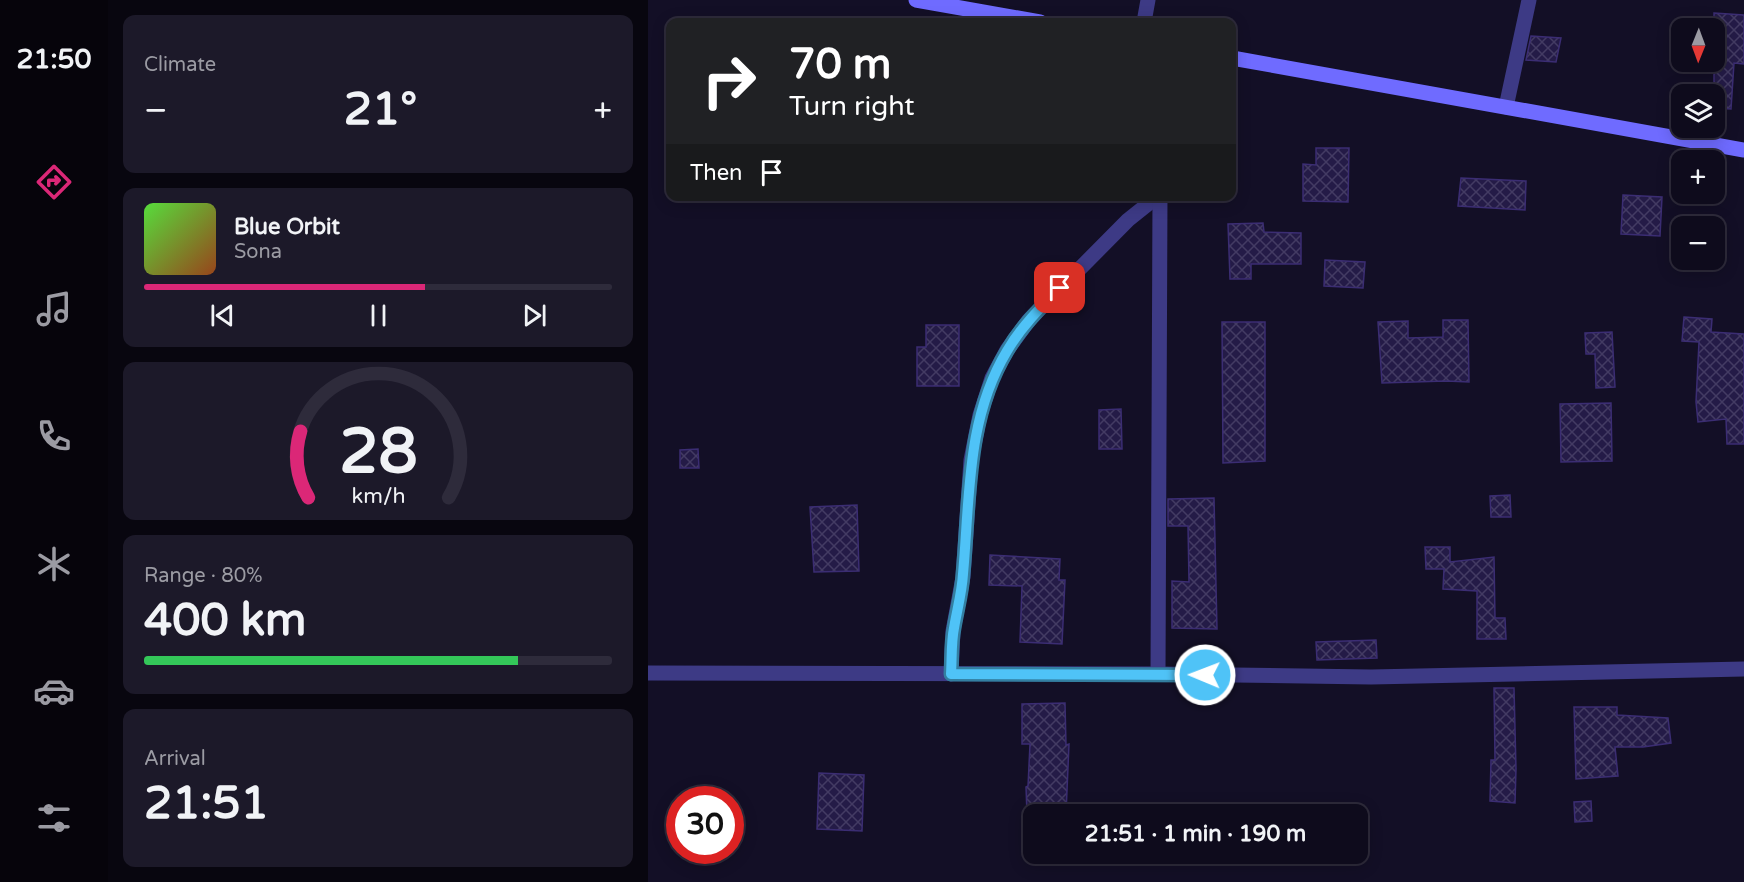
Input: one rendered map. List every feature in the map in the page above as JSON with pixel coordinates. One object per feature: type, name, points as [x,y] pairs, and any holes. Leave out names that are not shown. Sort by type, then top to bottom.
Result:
[{"type":"street","points":[[916,0],[1017,18]]},
{"type":"street","points":[[1145,18],[1148,0]]},
{"type":"street","points":[[1506,107],[1528,0]]},
{"type":"street","points":[[1236,59],[1744,150]]},
{"type":"street","points":[[951,674],[953,631],[963,577],[971,460],[980,416],[992,378],[1007,350],[1029,320],[1128,220],[1153,201]]},
{"type":"street","points":[[1158,674],[1159,201]]},
{"type":"street","points":[[648,673],[1158,674],[1371,677],[1744,669]]},
{"type":"building","points":[[1714,13],[1744,15],[1744,64],[1734,63],[1731,109],[1725,109],[1725,84],[1714,84],[1714,72],[1725,72],[1725,18],[1714,18]]},
{"type":"building","points":[[1531,36],[1561,38],[1556,62],[1526,60]]},
{"type":"building","points":[[1316,148],[1349,148],[1348,202],[1303,201],[1303,164],[1316,165]]},
{"type":"building","points":[[1461,178],[1526,181],[1525,210],[1458,206]]},
{"type":"building","points":[[1623,195],[1662,197],[1660,236],[1621,234]]},
{"type":"building","points":[[1263,223],[1264,232],[1301,233],[1301,264],[1251,264],[1251,279],[1230,279],[1228,224]]},
{"type":"building","points":[[1325,260],[1365,262],[1363,288],[1324,286]]},
{"type":"building","points":[[1684,317],[1712,319],[1711,332],[1744,334],[1744,444],[1727,444],[1726,419],[1698,422],[1696,402],[1699,342],[1682,341]]},
{"type":"building","points":[[1443,320],[1468,320],[1469,382],[1382,383],[1378,322],[1408,321],[1408,338],[1443,337]]},
{"type":"building","points":[[1222,322],[1265,322],[1265,461],[1223,463]]},
{"type":"building","points":[[926,325],[959,325],[959,386],[917,386],[917,347],[926,347]]},
{"type":"building","points":[[1612,332],[1615,387],[1596,388],[1595,354],[1586,354],[1585,333]]},
{"type":"building","points":[[1611,403],[1612,461],[1561,462],[1560,404]]},
{"type":"building","points":[[1121,409],[1122,449],[1099,449],[1099,410]]},
{"type":"building","points":[[698,449],[699,468],[680,468],[680,450]]},
{"type":"building","points":[[1510,495],[1511,517],[1491,517],[1490,496]]},
{"type":"building","points":[[1214,498],[1217,629],[1172,628],[1172,581],[1189,582],[1188,526],[1168,526],[1168,499]]},
{"type":"building","points":[[857,505],[859,571],[814,572],[810,507]]},
{"type":"building","points":[[1425,547],[1450,547],[1450,562],[1494,557],[1495,618],[1505,618],[1506,639],[1477,639],[1477,591],[1443,589],[1444,569],[1426,569]]},
{"type":"building","points":[[990,555],[1060,559],[1059,580],[1065,580],[1062,644],[1020,642],[1022,586],[989,585]]},
{"type":"building","points":[[1376,640],[1377,658],[1317,660],[1316,642]]},
{"type":"building","points":[[1494,688],[1514,688],[1515,803],[1490,801],[1491,760],[1495,760]]},
{"type":"building","points":[[1065,703],[1066,745],[1069,744],[1066,804],[1027,804],[1030,744],[1022,744],[1022,704]]},
{"type":"building","points":[[1574,707],[1617,707],[1617,715],[1668,718],[1671,743],[1643,747],[1615,747],[1618,776],[1576,779]]},
{"type":"building","points":[[819,773],[864,775],[862,831],[817,829]]},
{"type":"building","points":[[1591,801],[1592,821],[1575,822],[1574,802]]},
{"type":"route","points":[[1060,288],[1029,320],[1007,350],[992,378],[980,416],[971,460],[963,577],[953,631],[951,674],[1205,675]]}]
